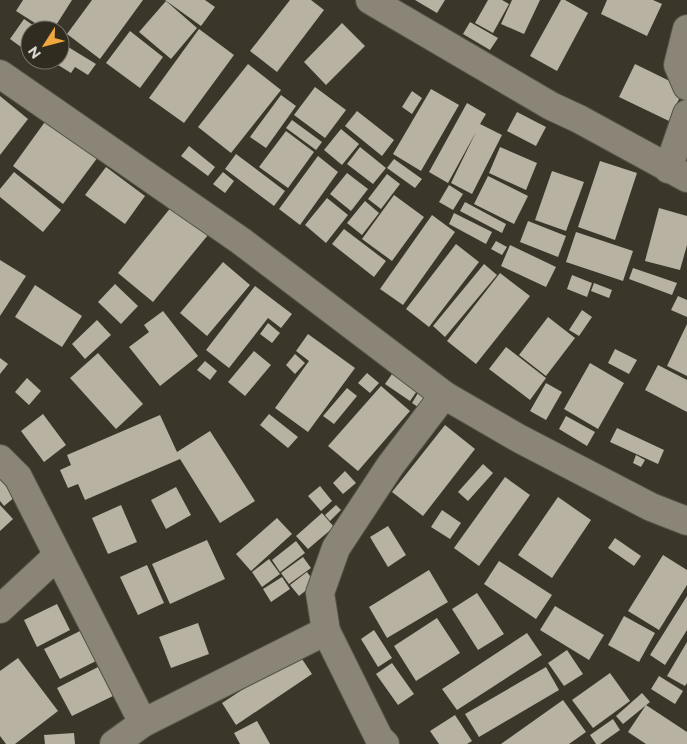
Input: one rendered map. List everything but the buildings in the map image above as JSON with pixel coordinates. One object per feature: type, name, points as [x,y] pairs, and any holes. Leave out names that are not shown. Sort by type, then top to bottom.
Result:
[{"type":"street","points":[[370,0],[551,106],[677,174],[687,114]]},
{"type":"street","points":[[687,30],[678,65],[687,86]]},
{"type":"street","points":[[0,74],[241,241],[444,395],[520,439],[651,507],[687,521]]},
{"type":"street","points":[[385,744],[380,738],[326,631],[320,593],[336,548],[390,466],[444,395]]},
{"type":"street","points":[[0,459],[18,477],[143,723]]},
{"type":"street","points":[[0,608],[57,556]]},
{"type":"street","points":[[114,744],[143,723],[326,631]]}]
